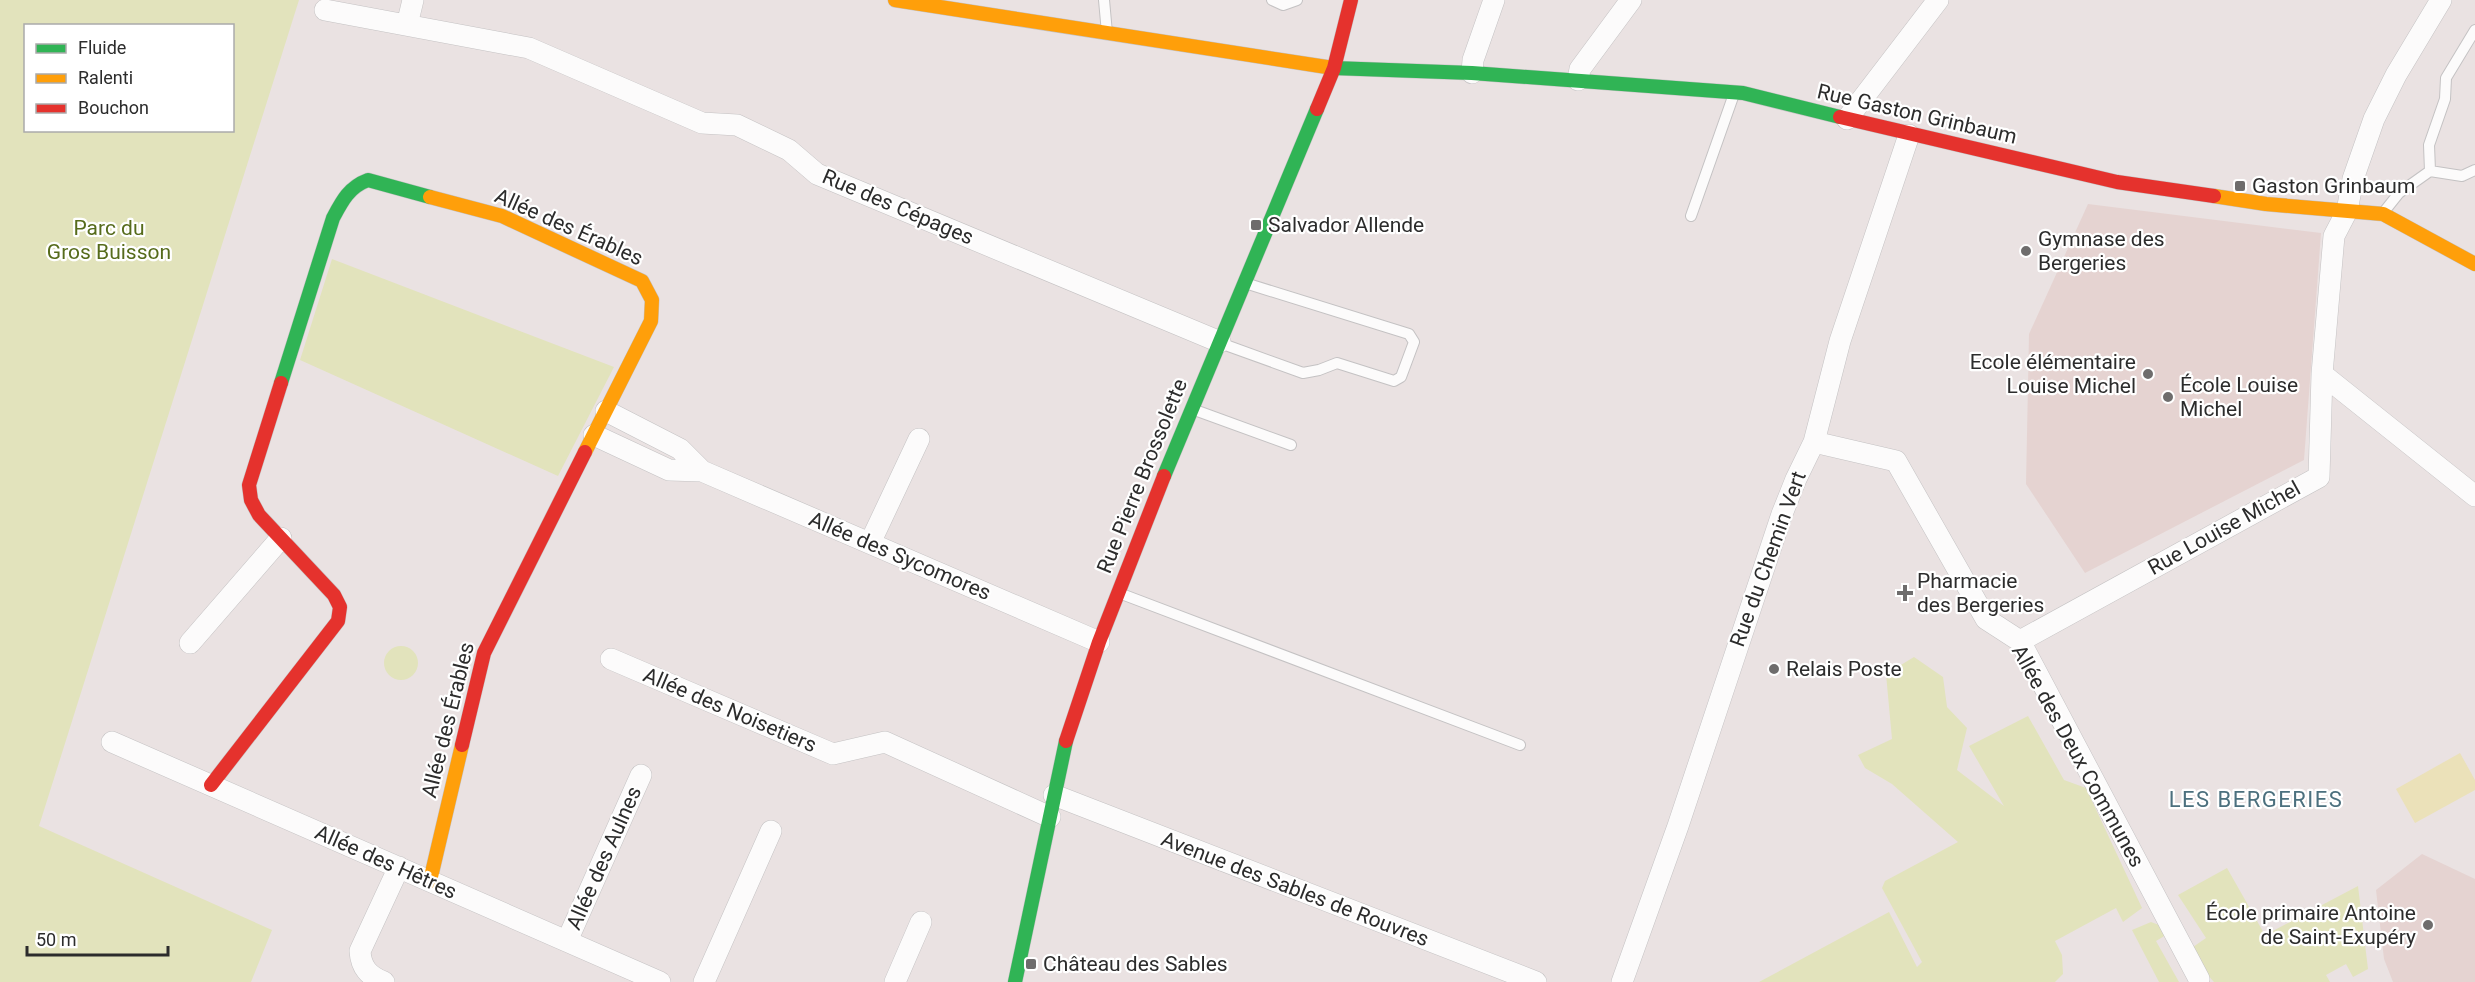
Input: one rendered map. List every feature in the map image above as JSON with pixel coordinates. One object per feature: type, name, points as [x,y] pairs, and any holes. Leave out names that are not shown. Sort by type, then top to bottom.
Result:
[{"type":"street","points":[[408,25],[413,0]]},
{"type":"street","name":"Rue Gaston Grinbaum","points":[[895,0],[1334,68],[1472,73],[1735,92],[1909,135],[2117,182],[2266,204],[2383,214],[2475,264]]},
{"type":"street","name":"Rue Pierre Brossolette","points":[[1016,982],[1067,735],[1116,592],[1334,68],[1351,0]]},
{"type":"street","points":[[1472,73],[1473,60],[1494,0]]},
{"type":"street","points":[[1578,80],[1580,69],[1631,0]]},
{"type":"street","points":[[1847,120],[1938,0]]},
{"type":"street","name":"Rue Louise Michel","points":[[2020,641],[2319,477],[2322,374],[2334,236],[2346,211],[2353,179],[2374,119],[2396,75],[2440,0]]},
{"type":"street","name":"Rue des Cépages","points":[[325,10],[529,48],[702,123],[737,125],[789,150],[817,174],[1220,342]]},
{"type":"street","name":"Rue du Chemin Vert","points":[[1622,982],[1678,826],[1782,514],[1814,442],[1840,341],[1909,135]]},
{"type":"street","name":"Allée des Érables","points":[[210,785],[338,621],[340,607],[333,595],[259,515],[251,500],[249,485],[333,218],[344,195],[355,184],[368,180],[502,216],[642,281],[652,300],[651,321],[483,653],[430,881]]},
{"type":"street","points":[[2322,374],[2475,496]]},
{"type":"street","name":"Allée des Sycomores","points":[[606,411],[680,449],[702,471]]},
{"type":"street","name":"Allée des Sycomores","points":[[594,435],[669,470],[702,471],[1099,642]]},
{"type":"street","points":[[870,543],[919,439]]},
{"type":"street","name":"Allée des Deux Communes","points":[[1814,442],[1896,461],[1986,619],[2020,641],[2199,979]]},
{"type":"street","points":[[190,644],[281,538]]},
{"type":"street","name":"Allée des Noisetiers","points":[[611,659],[832,754],[885,742],[1050,817]]},
{"type":"street","name":"Allée des Hêtres","points":[[112,742],[660,982]]},
{"type":"street","name":"Allée des Aulnes","points":[[567,941],[641,775]]},
{"type":"street","name":"Avenue des Sables de Rouvres","points":[[1054,795],[1536,982]]},
{"type":"street","points":[[704,982],[771,831]]},
{"type":"street","points":[[384,982],[366,971],[361,962],[360,951],[399,867]]},
{"type":"street","points":[[895,982],[921,922]]},
{"type":"lane","points":[[1104,0],[1107,33]]},
{"type":"lane","points":[[1272,0],[1283,5],[1297,0]]},
{"type":"lane","points":[[2430,171],[2429,145],[2445,99],[2445,78],[2475,30]]},
{"type":"lane","points":[[1690,216],[1735,92]]},
{"type":"lane","points":[[2383,214],[2399,193],[2430,171],[2462,176],[2475,170]]},
{"type":"lane","points":[[1220,342],[1303,373],[1337,363],[1394,381],[1401,377],[1414,342],[1409,334],[1244,282]]},
{"type":"lane","points":[[1192,409],[1291,445]]},
{"type":"lane","points":[[1116,592],[1520,745]]},
{"type":"shaded area","name":"École Louise Michel","points":[[2088,204],[2321,233],[2304,460],[2085,573],[2026,484],[2029,334]]},
{"type":"shaded area","points":[[2460,753],[2475,780],[2475,790],[2415,823],[2396,789]]},
{"type":"shaded area","name":"École primaire Antoine de Saint-Exupéry","points":[[2422,854],[2475,879],[2475,982],[2393,982],[2384,959],[2376,890]]},
{"type":"green space","name":"Parc du Gros Buisson","points":[[0,0],[299,0],[39,826],[272,930],[251,982],[0,982]]},
{"type":"green space","points":[[332,259],[614,367],[558,476],[300,360]]},
{"type":"green space","points":[[401,646],[413,651],[418,663],[413,675],[401,680],[389,675],[384,663],[389,651]]},
{"type":"green space","points":[[1914,657],[1943,677],[1947,707],[1967,728],[1957,770],[2004,806],[1969,746],[2028,716],[2064,780],[2086,788],[2142,908],[2123,922],[2116,908],[2055,941],[2062,955],[2063,974],[2055,982],[1759,982],[1889,912],[1917,967],[1922,962],[1882,888],[1885,881],[1958,842],[1892,784],[1865,768],[1858,755],[1892,739],[1886,674]]},
{"type":"green space","points":[[2227,868],[2265,935],[2358,886],[2368,969],[2353,977],[2346,964],[2326,975],[2330,982],[2214,982],[2204,971],[2193,947],[2206,938],[2178,895]]},
{"type":"green space","points":[[2151,922],[2159,925],[2166,935],[2156,941],[2179,982],[2159,982],[2132,930]]},
{"type":"traffic: fast","points":[[1333,68],[1472,73],[1743,93],[1840,117]]},
{"type":"traffic: fast","points":[[1164,476],[1317,109]]},
{"type":"traffic: fast","points":[[281,383],[333,218],[347,195],[356,186],[368,180],[430,197]]},
{"type":"traffic: fast","points":[[1015,982],[1066,741]]},
{"type":"traffic: slow","points":[[895,0],[1333,68]]},
{"type":"traffic: slow","points":[[2214,196],[2266,204],[2383,214],[2475,264]]},
{"type":"traffic: slow","points":[[430,197],[502,216],[642,281],[652,300],[651,321],[585,452]]},
{"type":"traffic: slow","points":[[430,881],[462,745]]},
{"type":"traffic: jam","points":[[1317,109],[1334,68],[1351,0]]},
{"type":"traffic: jam","points":[[1840,117],[2117,182],[2214,196]]},
{"type":"traffic: jam","points":[[211,785],[338,621],[340,607],[334,595],[259,515],[251,500],[249,485],[281,383]]},
{"type":"traffic: jam","points":[[462,745],[484,653],[585,452]]},
{"type":"traffic: jam","points":[[1066,741],[1099,642],[1164,476]]},
{"type":"place","name":"Gaston Grinbaum","points":[[2240,186]]},
{"type":"place","name":"Salvador Allende","points":[[1256,225]]},
{"type":"place","name":"Gymnase des Bergeries","points":[[2026,251]]},
{"type":"place","name":"Ecole élémentaire Louise Michel","points":[[2148,374]]},
{"type":"place","name":"École Louise Michel","points":[[2168,397]]},
{"type":"place","name":"Pharmacie des Bergeries","points":[[1905,593]]},
{"type":"place","name":"Relais Poste","points":[[1774,669]]},
{"type":"place","name":"École primaire Antoine de Saint-Exupéry","points":[[2428,925]]},
{"type":"place","name":"Château des Sables","points":[[1031,964]]},
{"type":"district","name":"LES BERGERIES","points":[[2256,799]]}]
